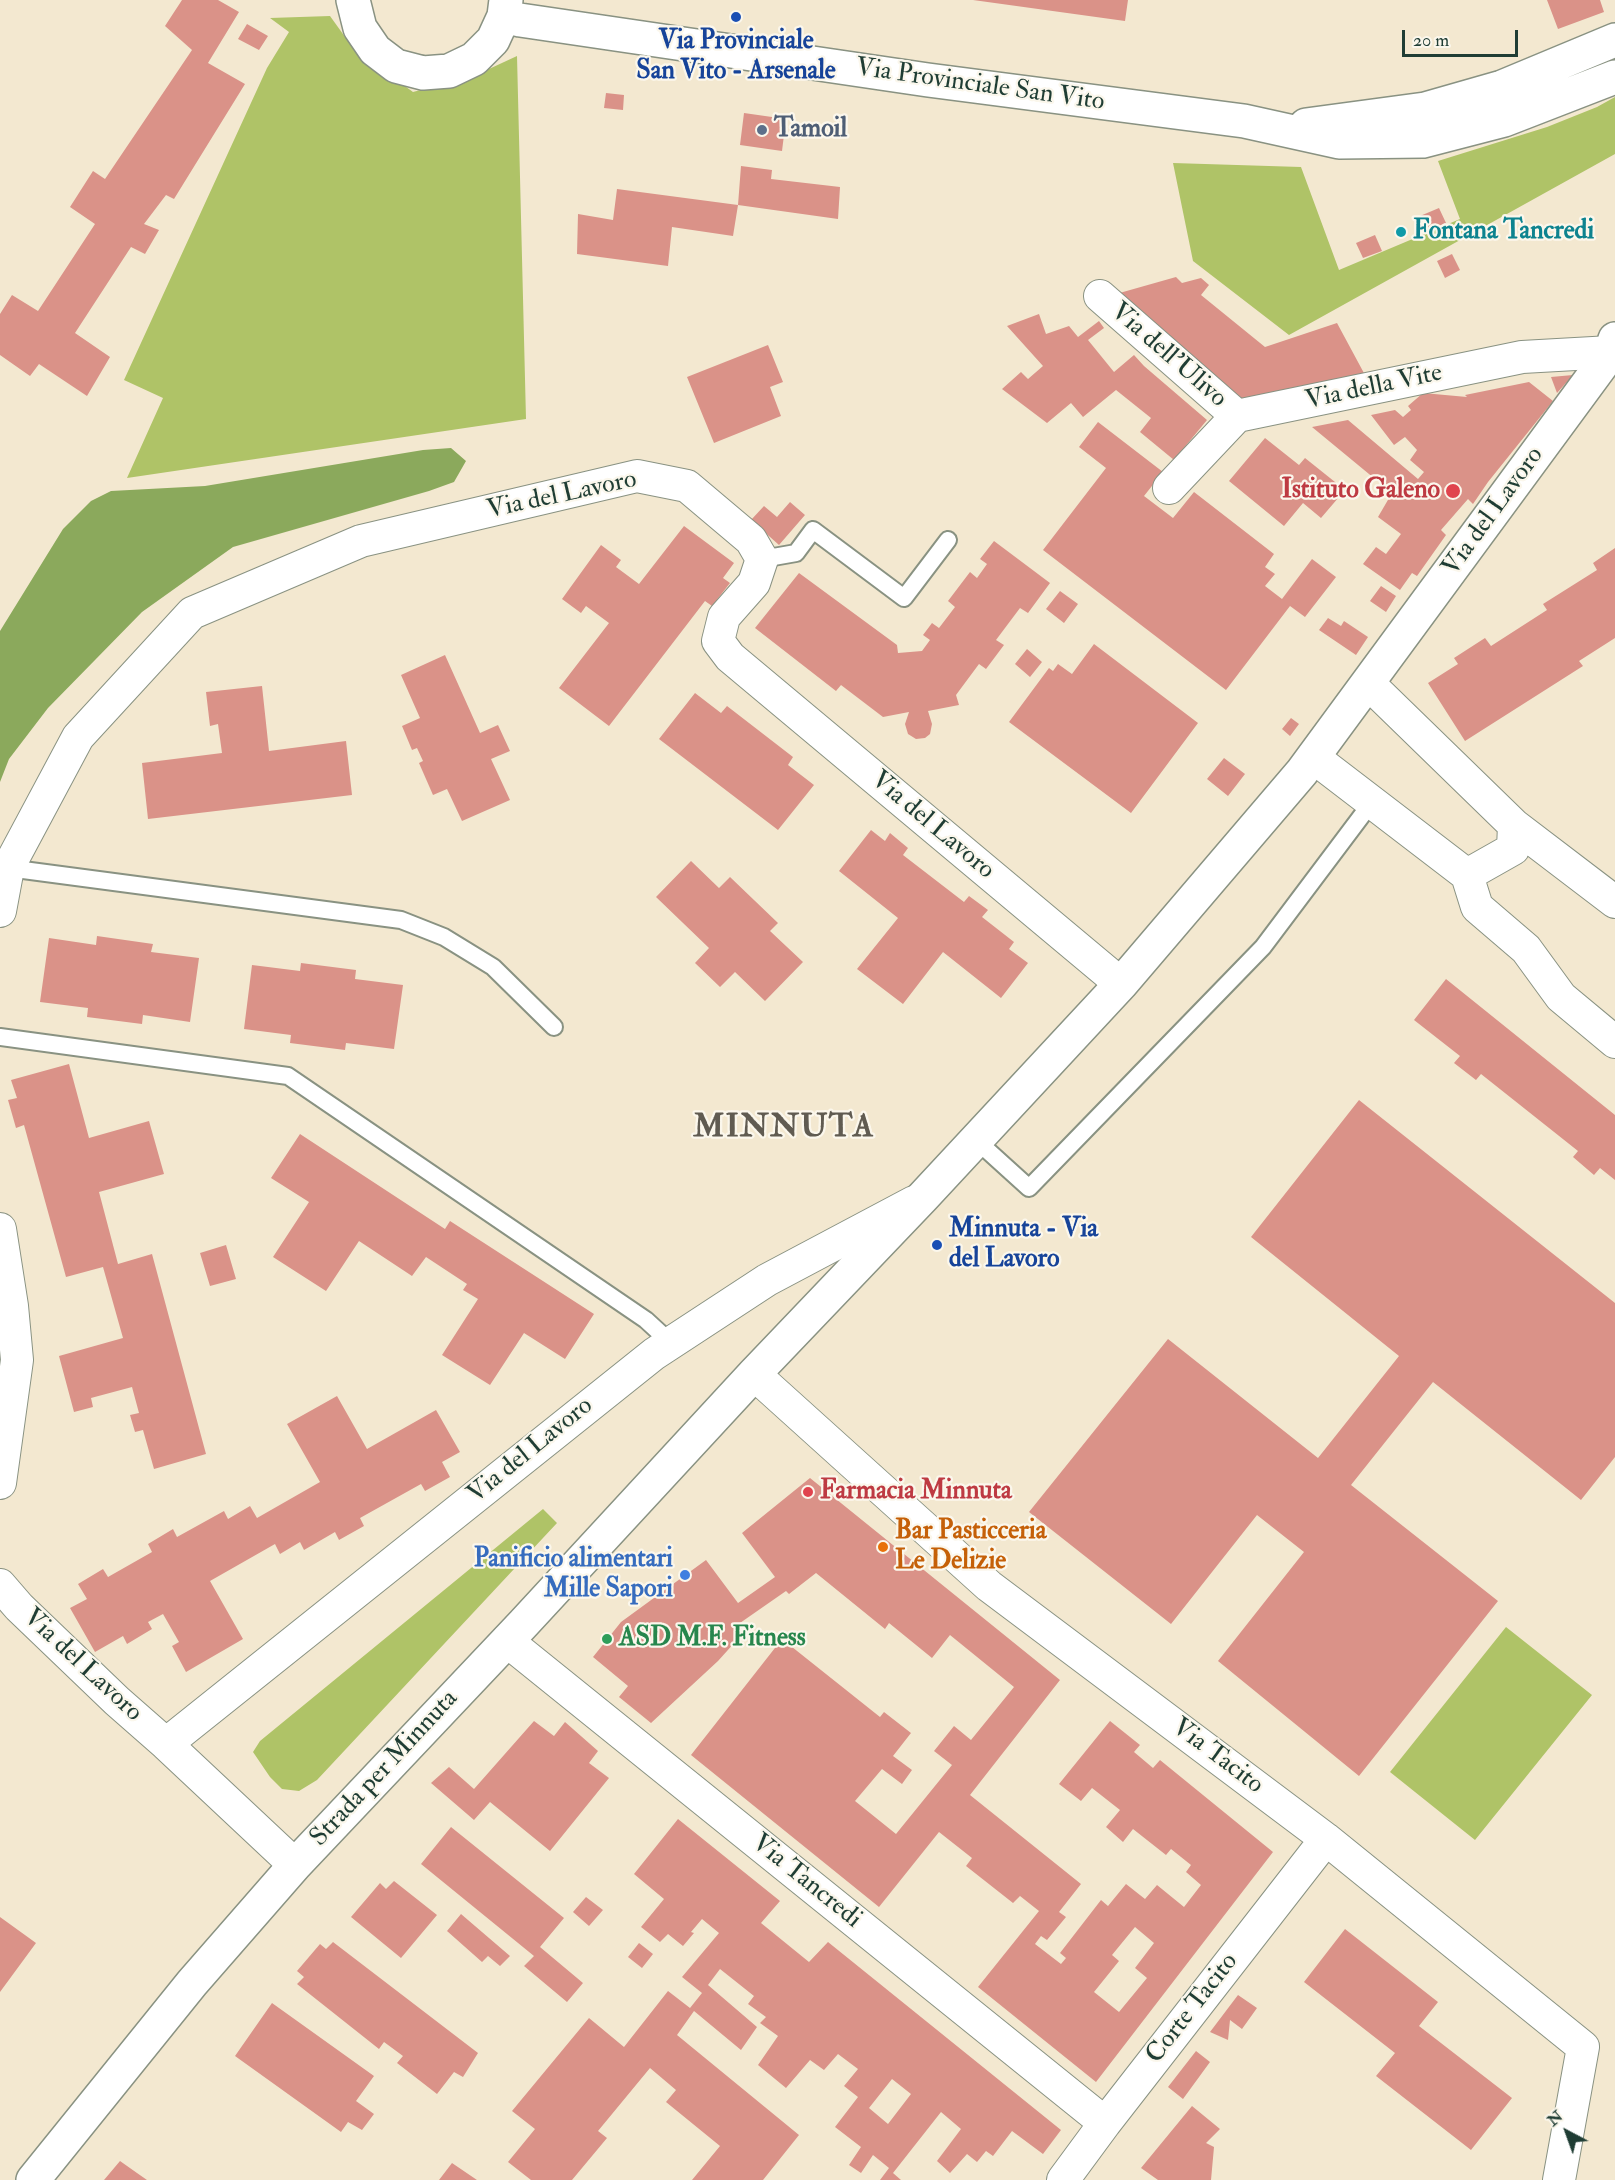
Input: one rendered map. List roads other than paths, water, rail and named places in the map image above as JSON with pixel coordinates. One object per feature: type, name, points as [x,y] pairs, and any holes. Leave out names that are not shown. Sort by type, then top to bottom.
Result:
[{"type":"street","name":"Via Provinciale San Vito","points":[[350,1],[360,28],[375,50],[396,66],[423,73],[450,71],[474,59],[493,40],[505,8],[520,20],[928,80],[1244,121],[1339,142],[1423,141],[1504,120],[1615,77]]},
{"type":"street","name":"Via Provinciale San Vito","points":[[1278,128],[1425,109],[1502,87],[1615,40]]},
{"type":"street","name":"Via dell'Ulivo","points":[[1100,296],[1237,416]]},
{"type":"street","name":"Via della Vite","points":[[1237,416],[1522,357],[1613,346]]},
{"type":"street","name":"Via del Lavoro","points":[[754,1374],[1121,984],[1313,757],[1613,346]]},
{"type":"street","points":[[1169,488],[1237,416]]},
{"type":"street","name":"Via del Lavoro","points":[[0,910],[8,868],[78,737],[192,613],[361,541],[637,476],[687,486],[751,540],[762,559],[754,583],[724,617],[718,641],[730,657],[1121,984]]},
{"type":"street","points":[[1368,683],[1514,825],[1615,902]]},
{"type":"street","points":[[1313,757],[1467,875],[1477,907],[1526,949],[1561,997],[1615,1042]]},
{"type":"street","points":[[1467,875],[1513,849],[1514,825]]},
{"type":"street","name":"Via del Lavoro","points":[[166,1744],[587,1406],[671,1343],[767,1280],[923,1197]]},
{"type":"street","points":[[0,1229],[12,1306],[17,1360],[0,1483]]},
{"type":"street","name":"Strada per Minnuta","points":[[33,2180],[192,1983],[295,1865],[507,1641],[754,1374]]},
{"type":"street","name":"Via Tacito","points":[[754,1374],[988,1586],[1326,1839],[1583,2047],[1559,2180]]},
{"type":"street","name":"Via del Lavoro","points":[[0,1585],[117,1701],[295,1865]]},
{"type":"street","name":"Via Tancredi","points":[[507,1641],[1105,2122]]},
{"type":"street","name":"Corte Tacito","points":[[1063,2180],[1105,2122],[1326,1839]]},
{"type":"lane","points":[[762,559],[796,553],[813,530],[904,598],[948,540]]},
{"type":"lane","points":[[976,1140],[1029,1188],[1263,946],[1372,802]]},
{"type":"lane","points":[[8,868],[401,920],[444,937],[493,967],[554,1027]]},
{"type":"lane","points":[[0,1037],[288,1076],[646,1320],[671,1343]]},
{"type":"place","name":"Via Provinciale San Vito - Arsenale","points":[[736,17]]},
{"type":"place","name":"Tamoil","points":[[762,130]]},
{"type":"place","name":"Fontana Tancredi","points":[[1401,232]]},
{"type":"place","name":"Istituto Galeno","points":[[1453,491]]},
{"type":"place","name":"Minnuta - Via del Lavoro","points":[[937,1245]]},
{"type":"place","name":"Farmacia Minnuta","points":[[808,1492]]},
{"type":"place","name":"Bar Pasticceria Le Delizie","points":[[883,1547]]},
{"type":"place","name":"Panificio alimentari Mille Sapori","points":[[685,1575]]},
{"type":"place","name":"ASD M.F. Fitness","points":[[607,1639]]},
{"type":"district","name":"MINNUTA","points":[[784,1129]]}]
